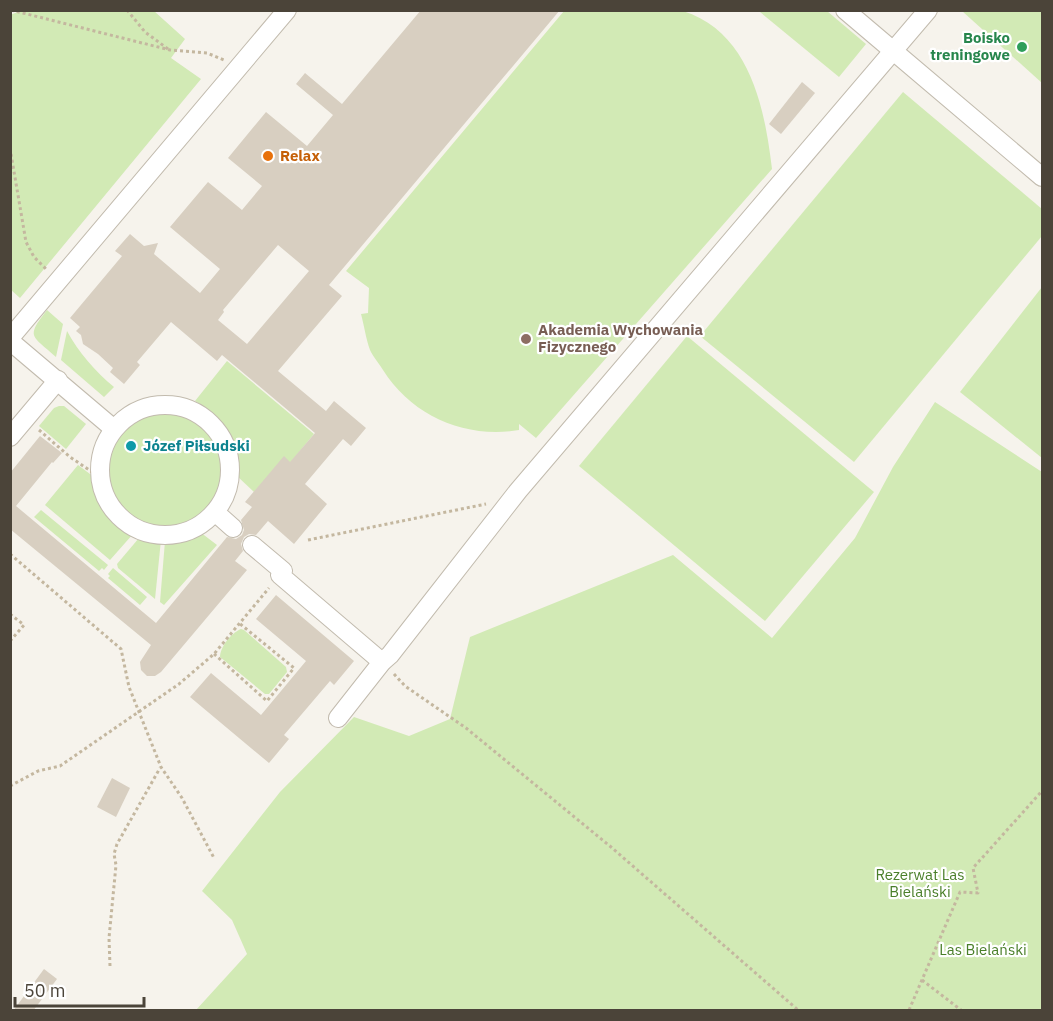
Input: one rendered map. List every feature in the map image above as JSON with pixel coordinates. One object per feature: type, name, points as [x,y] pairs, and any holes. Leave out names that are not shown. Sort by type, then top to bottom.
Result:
[{"type":"street","points":[[114,429],[10,340],[287,10]]},
{"type":"street","points":[[845,10],[1042,177]]},
{"type":"street","points":[[338,718],[513,498],[928,10]]},
{"type":"street","points":[[10,437],[58,380]]},
{"type":"street","points":[[153,405],[177,405],[199,413],[216,428],[228,448],[231,471],[227,495],[215,512],[198,527],[180,534],[159,535],[140,530],[123,520],[109,504],[101,478],[100,466],[104,446],[114,429],[132,413],[153,405]]},
{"type":"street","points":[[215,512],[233,528]]},
{"type":"street","points":[[252,544],[283,571],[280,575],[382,662]]},
{"type":"path","points":[[11,10],[170,50],[207,53],[224,60]]},
{"type":"path","points":[[127,10],[146,32],[170,50]]},
{"type":"path","points":[[10,148],[26,242],[34,257],[48,271]]},
{"type":"path","points":[[35,427],[70,457],[77,459],[101,478]]},
{"type":"path","points":[[308,540],[513,498]]},
{"type":"path","points":[[10,555],[121,649],[129,687],[161,767],[182,798],[214,858]]},
{"type":"path","points":[[10,786],[38,771],[60,766],[179,684],[214,654],[280,575]]},
{"type":"path","points":[[10,614],[24,625],[10,641]]},
{"type":"path","points":[[214,654],[267,701],[294,668],[239,623]]},
{"type":"path","points":[[382,662],[405,686],[466,728],[611,848],[798,1011]]},
{"type":"path","points":[[110,966],[109,938],[117,865],[114,854],[117,844],[161,767]]},
{"type":"path","points":[[909,1011],[960,892],[978,893],[973,868],[1042,791]]},
{"type":"path","points":[[922,980],[961,1011]]},
{"type":"green space","points":[[23,10],[154,11],[185,39],[171,58],[201,79],[20,298],[10,289],[10,15]]},
{"type":"green space","points":[[676,10],[706,21],[724,36],[739,54],[750,75],[765,122],[772,169],[536,438],[519,424],[519,430],[499,432],[460,427],[425,412],[395,386],[383,370],[370,350],[361,314],[368,313],[369,288],[346,271],[564,11]]},
{"type":"green space","points":[[761,10],[827,11],[866,44],[839,77],[760,12]]},
{"type":"green space","name":"Boisko treningowe","points":[[962,11],[1042,11],[1042,83]]},
{"type":"green space","points":[[903,92],[1042,209],[1042,236],[854,462],[700,336]]},
{"type":"green space","points":[[1042,287],[1042,458],[960,392]]},
{"type":"green space","points":[[47,310],[63,324],[56,357],[34,336],[36,326]]},
{"type":"green space","points":[[67,331],[88,361],[114,387],[104,397],[61,360]]},
{"type":"green space","points":[[687,336],[874,492],[765,621],[579,466]]},
{"type":"green space","points":[[227,361],[314,434],[290,463],[254,492],[237,476],[235,453],[227,432],[214,415],[195,401]]},
{"type":"green space","points":[[935,402],[1042,472],[1042,1010],[196,1010],[247,954],[232,920],[202,891],[280,792],[354,717],[409,736],[450,719],[470,637],[673,555],[772,638],[855,538],[893,467]]},
{"type":"green space","points":[[64,406],[86,424],[66,449],[39,426],[54,408]]},
{"type":"green space","points":[[167,412],[189,417],[208,429],[220,448],[225,470],[220,492],[208,511],[189,523],[167,528],[145,523],[126,511],[114,492],[109,470],[114,448],[126,429],[145,417]]},
{"type":"green space","points":[[78,465],[94,477],[99,494],[108,510],[133,534],[110,560],[45,505]]},
{"type":"green space","points":[[41,510],[108,565],[104,570],[102,568],[99,571],[34,517]]},
{"type":"green space","points":[[200,532],[217,545],[164,605],[160,602],[165,541],[177,540]]},
{"type":"green space","points":[[139,538],[161,540],[155,599],[118,568],[117,564]]},
{"type":"green space","points":[[113,568],[147,597],[140,605],[108,578]]},
{"type":"green space","points":[[241,629],[286,667],[287,672],[269,694],[265,694],[220,657],[227,641]]},
{"type":"building","points":[[421,10],[560,10],[329,285],[342,296],[278,371],[326,411],[334,401],[366,428],[351,446],[343,439],[305,484],[327,504],[294,544],[268,521],[256,535],[249,534],[244,537],[241,544],[243,551],[235,561],[247,570],[161,672],[155,676],[147,676],[141,670],[140,662],[151,645],[10,529],[10,473],[40,436],[62,453],[16,506],[156,623],[227,537],[236,539],[242,535],[244,530],[241,520],[252,507],[245,502],[284,456],[290,462],[315,433],[222,355],[217,361],[171,322],[137,362],[140,365],[124,384],[110,372],[113,368],[83,344],[81,335],[76,331],[80,327],[70,318],[122,256],[115,251],[130,234],[144,246],[158,243],[154,254],[200,293],[220,269],[170,227],[208,182],[242,210],[262,186],[228,158],[266,112],[307,146],[333,115],[296,84],[305,73],[342,104]],"holes":[[[278,245],[309,271],[247,344],[218,320],[223,310]]]},
{"type":"building","points":[[802,82],[815,93],[781,134],[769,124]]},
{"type":"building","points":[[276,595],[354,661],[334,685],[330,681],[284,735],[289,739],[269,763],[190,697],[211,673],[261,715],[306,661],[256,619]]},
{"type":"building","points":[[112,778],[130,788],[116,817],[97,807]]},
{"type":"building","points":[[44,969],[57,979],[33,1011],[13,1011]]},
{"type":"place","name":"Boisko treningowe","points":[[1022,47]]},
{"type":"place","name":"Relax","points":[[268,156]]},
{"type":"place","name":"Akademia Wychowania Fizycznego","points":[[526,339]]},
{"type":"place","name":"Józef Piłsudski","points":[[131,446]]},
{"type":"park label","name":"Rezerwat Las Bielański","points":[[920,884]]},
{"type":"park label","name":"Las Bielański","points":[[983,950]]}]
